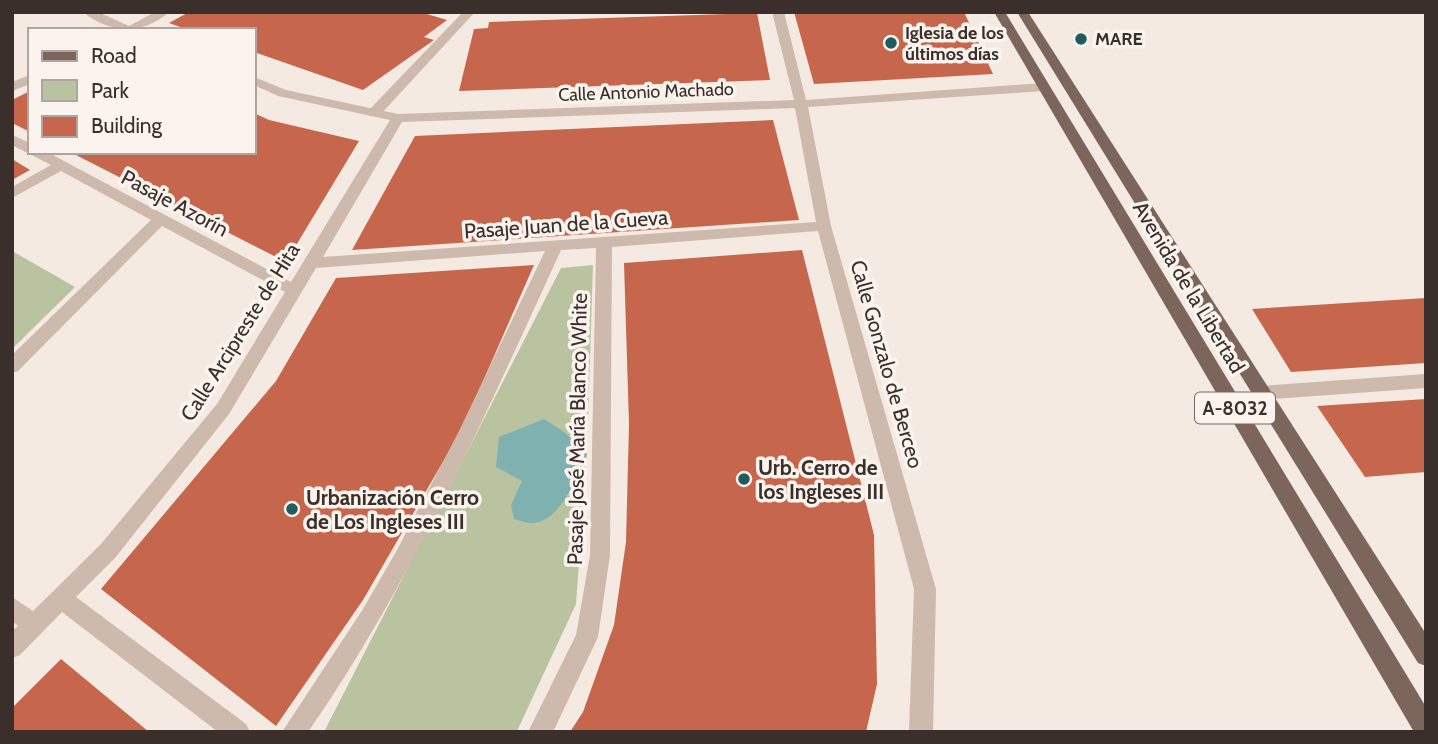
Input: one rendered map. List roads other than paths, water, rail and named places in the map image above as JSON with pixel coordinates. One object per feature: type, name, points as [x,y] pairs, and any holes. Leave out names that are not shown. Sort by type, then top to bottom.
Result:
[{"type":"main road","name":"Avenida de la Libertad","points":[[999,12],[1426,730]]},
{"type":"main road","name":"Avenida de la Libertad","points":[[1022,12],[1426,655]]},
{"type":"street","points":[[88,12],[124,28]]},
{"type":"street","points":[[133,28],[164,12]]},
{"type":"street","points":[[374,113],[470,12]]},
{"type":"street","name":"Calle Gonzalo de Berceo","points":[[778,12],[802,104],[824,226],[925,589],[921,732]]},
{"type":"street","points":[[12,88],[28,80]]},
{"type":"street","name":"Calle Antonio Machado","points":[[256,82],[282,93],[398,118],[802,104],[1044,88]]},
{"type":"street","name":"Calle Arcipreste de Hita","points":[[12,647],[108,551],[223,409],[398,118]]},
{"type":"street","points":[[12,139],[28,148]]},
{"type":"street","name":"Pasaje Azorín","points":[[39,154],[294,290]]},
{"type":"street","points":[[12,193],[60,166]]},
{"type":"street","points":[[12,366],[160,219]]},
{"type":"street","name":"Pasaje Juan de la Cueva","points":[[311,263],[824,226]]},
{"type":"street","name":"Pasaje José María Blanco White","points":[[540,732],[587,637],[600,555],[604,242]]},
{"type":"street","name":"Pasaje José María Blanco White","points":[[294,732],[328,686],[436,502],[555,246]]},
{"type":"street","points":[[1260,393],[1426,381]]},
{"type":"street","points":[[61,599],[238,732]]},
{"type":"street","points":[[12,607],[33,626]]},
{"type":"water","points":[[544,419],[564,432],[587,454],[559,507],[541,521],[528,523],[514,519],[511,505],[522,481],[496,467],[499,437]]},
{"type":"place","name":"MARE","points":[[1081,39]]},
{"type":"place","name":"Iglesia de los últimos días","points":[[891,43]]},
{"type":"place","name":"Urb. Cerro de los Ingleses III","points":[[744,479]]},
{"type":"place","name":"Urbanización Cerro de Los Ingleses III","points":[[292,509]]}]
